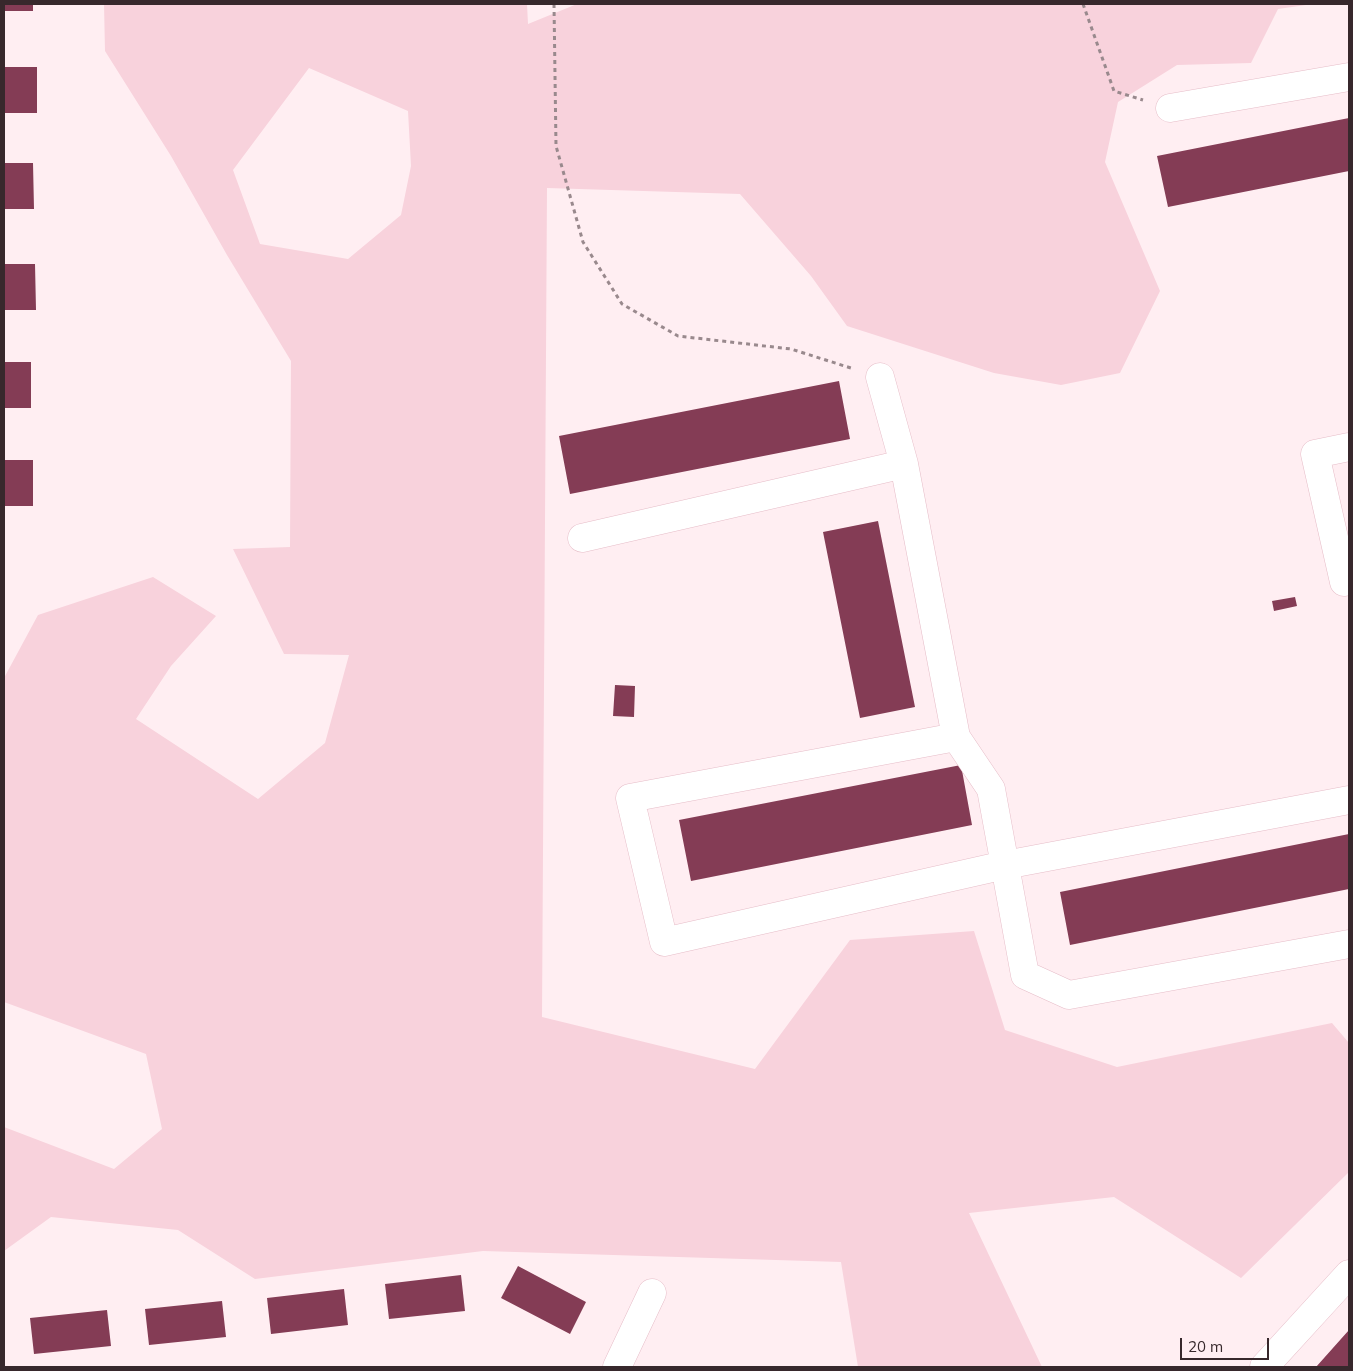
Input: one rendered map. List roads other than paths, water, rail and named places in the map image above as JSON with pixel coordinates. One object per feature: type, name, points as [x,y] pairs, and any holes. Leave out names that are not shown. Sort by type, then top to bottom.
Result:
[{"type":"lane","points":[[1170,108],[1349,77]]},
{"type":"lane","points":[[880,377],[904,464],[956,737],[991,789],[1025,975],[1069,995],[1349,944]]},
{"type":"lane","points":[[1349,447],[1315,454],[1344,582],[1349,581]]},
{"type":"lane","points":[[582,538],[904,464]]},
{"type":"lane","points":[[956,737],[630,798],[664,942],[1005,865],[1349,800]]},
{"type":"lane","points":[[1264,1367],[1349,1274]]},
{"type":"lane","points":[[617,1367],[652,1293]]}]
